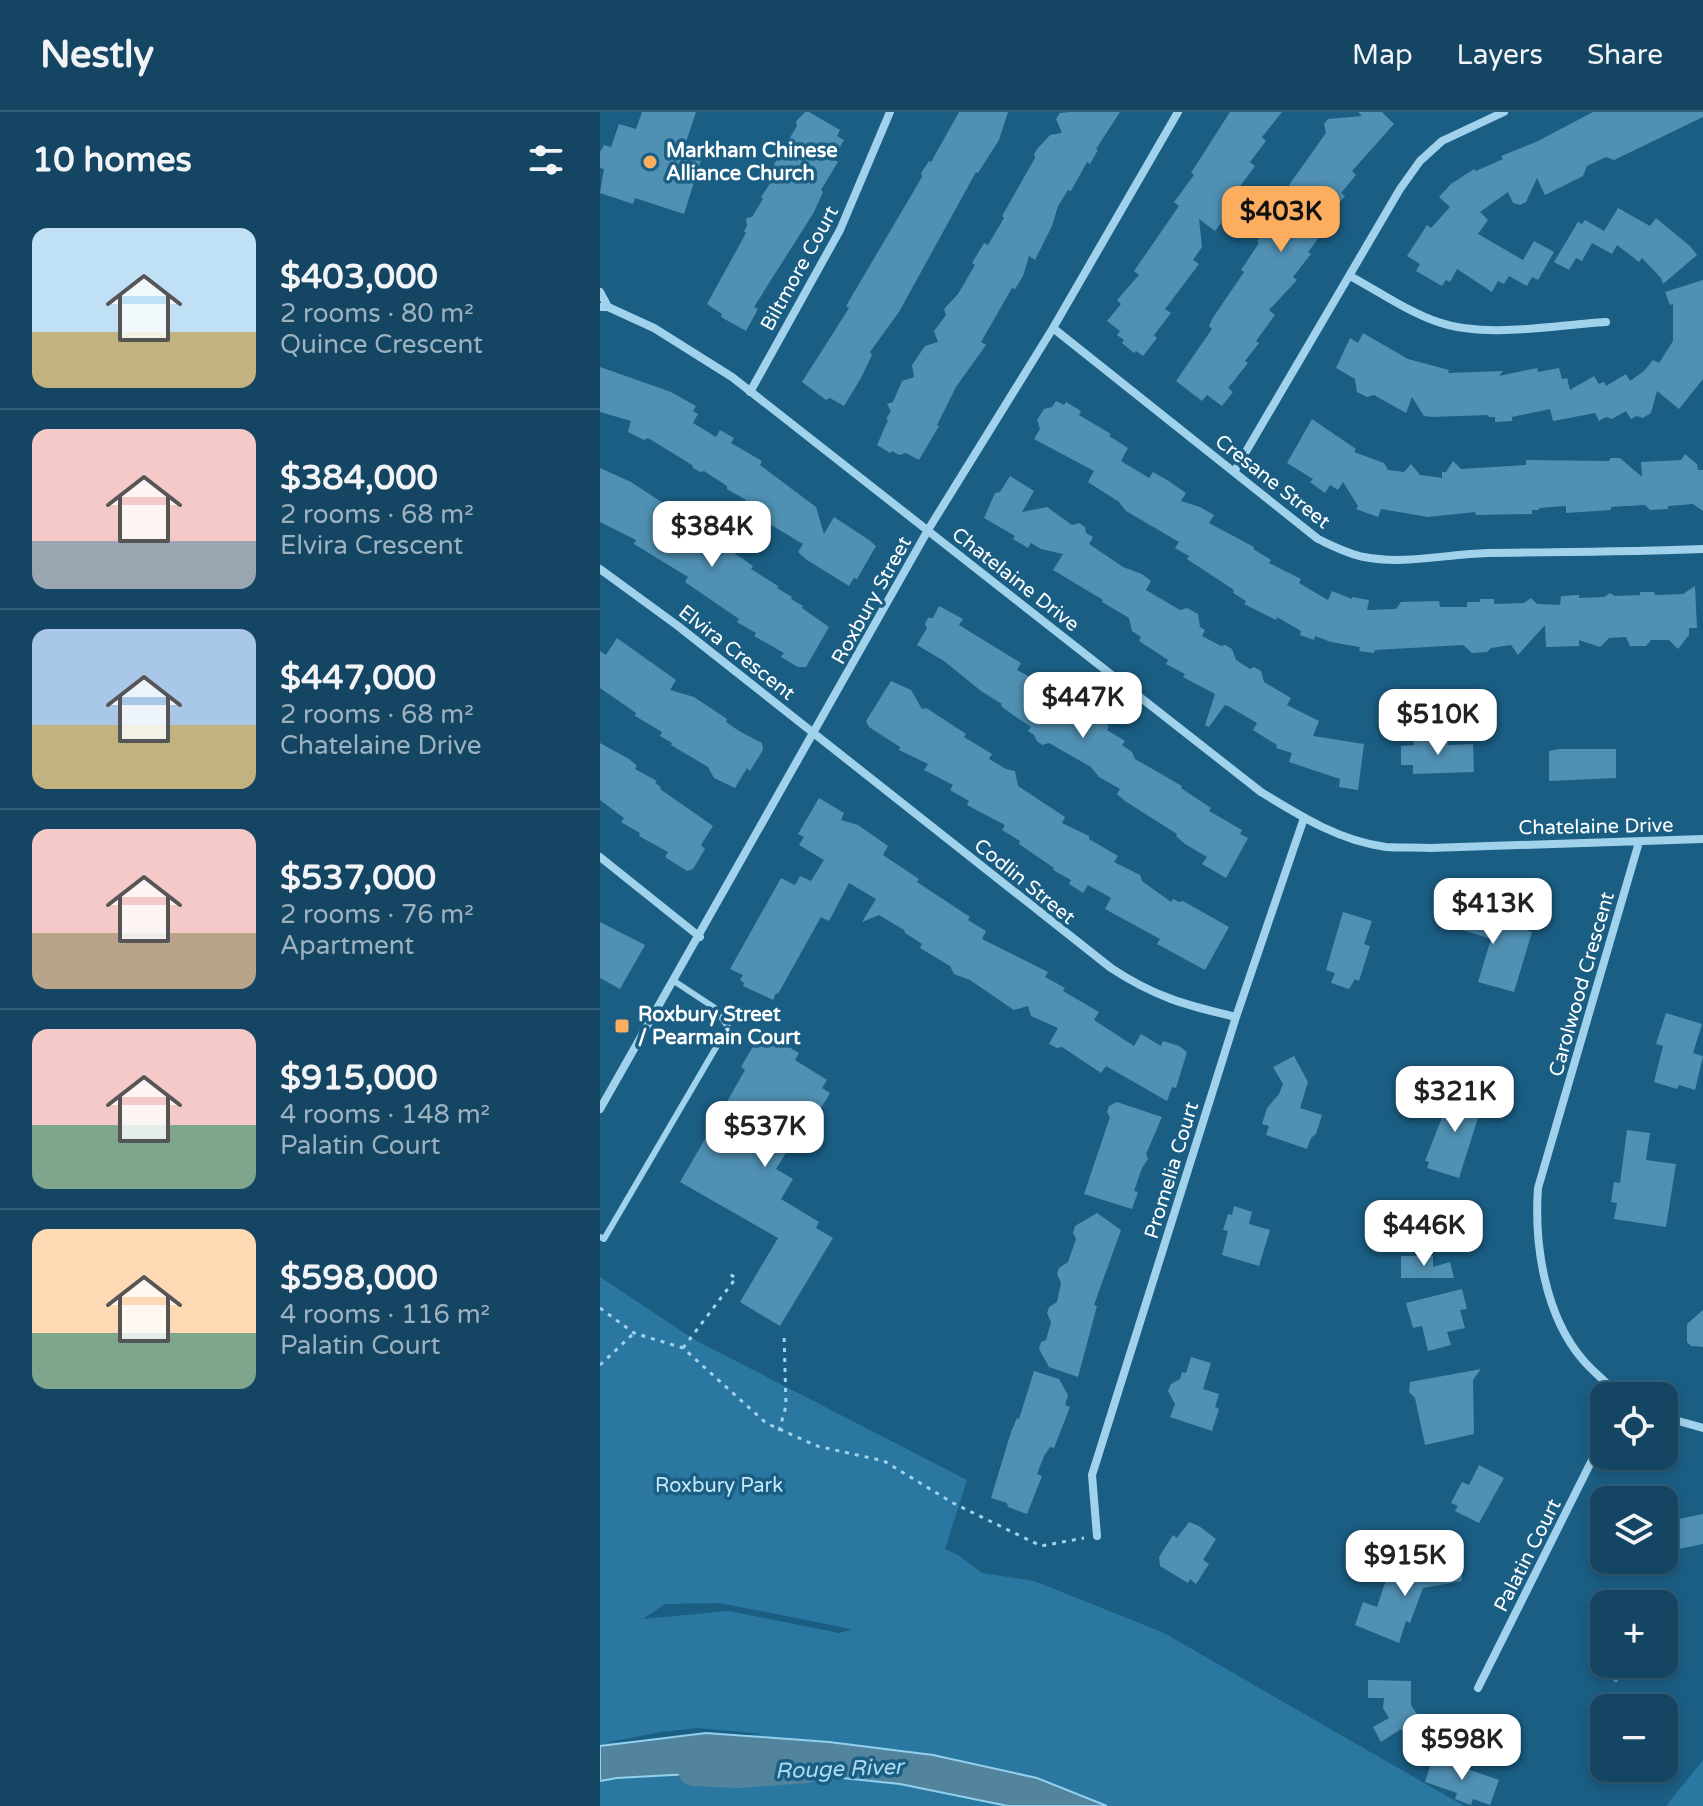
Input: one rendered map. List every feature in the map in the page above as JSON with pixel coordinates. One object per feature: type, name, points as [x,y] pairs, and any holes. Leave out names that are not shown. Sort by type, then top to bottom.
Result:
[{"type":"street","name":"Biltmore Court","points":[[750,392],[840,230],[890,112]]},
{"type":"street","name":"Roxbury Street","points":[[600,1109],[928,530],[1053,328],[1178,112]]},
{"type":"street","points":[[1234,472],[1400,189],[1420,161],[1442,141],[1504,112]]},
{"type":"street","points":[[1350,276],[1437,322],[1456,327],[1483,331],[1606,322]]},
{"type":"street","name":"Chatelaine Drive","points":[[600,292],[604,307],[654,328],[732,377],[1261,792],[1304,818],[1338,834],[1385,847],[1703,839]]},
{"type":"street","name":"Cresane Street","points":[[1053,328],[1318,539],[1364,557],[1389,559],[1485,553],[1594,554],[1703,549]]},
{"type":"street","name":"Elvira Crescent","points":[[600,569],[815,733]]},
{"type":"street","name":"Codlin Street","points":[[815,733],[1111,968],[1138,985],[1180,1004],[1236,1017]]},
{"type":"street","name":"Promelia Court","points":[[1097,1536],[1092,1475],[1236,1017],[1304,818]]},
{"type":"street","name":"Carolwood Crescent","points":[[1605,1382],[1583,1360],[1556,1316],[1536,1222],[1538,1188],[1639,842]]},
{"type":"street","points":[[600,857],[700,937]]},
{"type":"street","points":[[1678,1421],[1703,1428]]},
{"type":"street","name":"Palatin Court","points":[[1478,1688],[1590,1464]]},
{"type":"lane","points":[[601,1241],[728,1027],[715,1008],[674,981]]},
{"type":"path","points":[[683,1348],[736,1278],[726,1272]]},
{"type":"path","points":[[600,1308],[634,1333],[683,1348],[766,1423],[779,1431],[817,1446],[884,1461],[953,1503],[1041,1546],[1097,1536]]},
{"type":"path","points":[[600,1365],[634,1333]]},
{"type":"path","points":[[779,1431],[786,1406],[784,1333]]},
{"type":"green space","name":"Roxbury Park","points":[[600,1277],[695,1340],[967,1480],[945,1549],[982,1573],[1034,1581],[1164,1633],[1464,1806],[600,1806]],"holes":[[[720,1603],[851,1629],[851,1630],[839,1633],[729,1611],[643,1619],[665,1604]],[[698,1728],[763,1734],[604,1743],[661,1732]]]},
{"type":"green space","points":[[1703,1760],[1703,1806],[1666,1806]]},
{"type":"water","points":[[706,1733],[829,1742],[933,1755],[1037,1778],[1107,1806],[1008,1806],[900,1784],[766,1770],[600,1781],[600,1746]]},
{"type":"building","name":"Markham Chinese Alliance Church","points":[[642,112],[696,112],[683,151],[702,157],[684,214],[635,198],[633,204],[600,193],[604,169],[600,168],[600,152],[604,145],[611,147],[619,124],[636,129]]},
{"type":"building","points":[[805,112],[840,130],[837,136],[844,140],[833,159],[838,162],[821,190],[823,192],[814,212],[754,307],[758,309],[746,331],[721,317],[722,314],[707,304],[746,233],[746,218],[752,217],[763,199],[761,197],[771,182],[768,180],[774,171],[773,166],[797,126],[796,121]]},
{"type":"building","points":[[959,112],[1008,112],[999,140],[976,172],[899,312],[870,352],[872,355],[861,378],[844,406],[830,398],[826,400],[802,382],[849,308],[846,306]]},
{"type":"building","points":[[1120,112],[1090,164],[1087,162],[1071,191],[1068,190],[1058,206],[1035,260],[1029,256],[1023,276],[1015,289],[1012,288],[981,342],[986,345],[956,387],[939,426],[919,460],[906,453],[890,453],[877,445],[891,411],[887,404],[893,402],[902,381],[914,377],[912,365],[925,346],[938,342],[934,331],[946,315],[944,309],[958,294],[984,243],[988,245],[1004,218],[1002,216],[1038,148],[1050,135],[1062,133],[1056,119],[1060,113]]},
{"type":"building","points":[[1230,112],[1282,112],[1262,137],[1266,141],[1250,162],[1255,166],[1223,212],[1228,215],[1215,231],[1199,219],[1202,247],[1193,260],[1199,264],[1165,309],[1171,313],[1154,335],[1157,338],[1143,356],[1136,351],[1134,353],[1122,343],[1124,340],[1117,335],[1120,331],[1107,321],[1121,304],[1117,300],[1139,275],[1134,271],[1179,206],[1174,202],[1194,175],[1191,173]]},
{"type":"building","points":[[1358,112],[1382,112],[1394,124],[1352,171],[1356,175],[1341,193],[1345,196],[1319,226],[1324,231],[1293,277],[1297,280],[1269,310],[1275,315],[1256,341],[1259,343],[1245,361],[1248,363],[1228,388],[1233,392],[1222,406],[1207,395],[1202,401],[1176,381],[1212,329],[1209,326],[1212,319],[1244,272],[1241,270],[1276,216],[1277,207],[1293,188],[1289,185],[1326,133],[1324,124],[1328,119],[1362,116]]},
{"type":"building","points":[[1593,112],[1703,112],[1703,117],[1614,160],[1606,157],[1587,166],[1583,176],[1545,195],[1537,178],[1526,202],[1520,205],[1513,203],[1508,192],[1480,212],[1488,220],[1478,234],[1523,260],[1534,241],[1554,252],[1538,280],[1532,277],[1527,286],[1509,276],[1504,284],[1498,281],[1492,292],[1457,269],[1450,282],[1446,280],[1442,286],[1416,271],[1420,264],[1407,256],[1427,225],[1431,228],[1450,207],[1439,197],[1451,184],[1474,169],[1476,171],[1503,159],[1501,156],[1536,142]]},
{"type":"building","points":[[1618,208],[1650,226],[1656,218],[1697,255],[1663,284],[1642,258],[1639,262],[1617,245],[1612,254],[1592,243],[1582,261],[1576,258],[1569,270],[1554,262],[1578,222],[1582,224],[1585,220],[1604,231]]},
{"type":"building","points":[[1703,280],[1703,379],[1679,409],[1657,391],[1651,413],[1643,418],[1637,416],[1631,419],[1626,411],[1612,419],[1606,417],[1599,421],[1595,413],[1553,421],[1550,409],[1512,417],[1512,421],[1495,422],[1495,417],[1488,415],[1424,416],[1412,397],[1406,413],[1374,395],[1367,397],[1357,392],[1355,379],[1336,368],[1350,338],[1358,343],[1363,333],[1408,359],[1449,370],[1448,373],[1503,371],[1499,376],[1537,368],[1538,372],[1559,368],[1562,379],[1567,378],[1570,390],[1594,376],[1599,384],[1604,382],[1606,386],[1626,374],[1630,381],[1653,360],[1659,363],[1673,341],[1673,304],[1670,305],[1665,292]]},
{"type":"building","points":[[600,367],[671,392],[696,406],[693,411],[698,414],[693,423],[716,437],[720,430],[734,438],[731,443],[762,461],[760,465],[816,507],[824,534],[834,517],[869,540],[876,546],[857,579],[854,578],[849,586],[807,560],[798,552],[803,544],[751,513],[743,506],[746,500],[727,489],[727,486],[648,438],[644,440],[628,432],[631,421],[600,412]]},
{"type":"building","points":[[1056,401],[1064,405],[1066,402],[1081,411],[1079,415],[1128,448],[1121,461],[1149,478],[1153,472],[1167,480],[1186,493],[1181,501],[1214,515],[1209,523],[1254,547],[1271,560],[1269,563],[1301,579],[1299,583],[1328,600],[1332,591],[1352,599],[1369,600],[1367,610],[1396,609],[1401,602],[1439,601],[1440,607],[1467,607],[1467,602],[1480,602],[1480,599],[1494,599],[1494,604],[1524,603],[1531,598],[1537,604],[1560,605],[1561,596],[1604,597],[1610,593],[1615,596],[1640,595],[1640,592],[1683,594],[1695,586],[1697,628],[1689,628],[1689,635],[1678,649],[1669,640],[1651,640],[1646,646],[1630,646],[1626,637],[1609,638],[1600,647],[1579,640],[1579,646],[1546,647],[1545,625],[1518,655],[1511,645],[1472,653],[1463,645],[1375,650],[1374,653],[1315,636],[1314,640],[1300,635],[1301,631],[1277,617],[1276,620],[1244,604],[1246,601],[1233,593],[1234,590],[1175,548],[1179,542],[1126,511],[1119,502],[1088,482],[1094,471],[1034,439],[1040,429],[1037,420],[1044,409],[1052,407]]},
{"type":"building","points":[[1312,419],[1356,449],[1354,452],[1384,463],[1388,470],[1404,472],[1411,464],[1420,475],[1442,478],[1442,472],[1446,472],[1453,461],[1461,469],[1526,465],[1526,460],[1609,461],[1611,458],[1620,458],[1642,477],[1641,462],[1681,460],[1685,454],[1697,464],[1698,470],[1703,470],[1703,511],[1693,504],[1668,506],[1668,509],[1650,510],[1645,505],[1566,513],[1566,506],[1539,508],[1532,510],[1532,514],[1476,515],[1475,512],[1428,517],[1381,509],[1378,517],[1356,509],[1358,506],[1343,482],[1338,490],[1330,485],[1325,493],[1310,482],[1313,479],[1287,463]]},
{"type":"building","points":[[600,468],[631,482],[666,505],[672,522],[686,518],[728,546],[753,566],[751,569],[778,586],[829,627],[806,667],[798,667],[781,657],[784,653],[754,636],[756,633],[737,622],[739,619],[685,582],[688,577],[634,544],[636,540],[600,522]]},
{"type":"building","points":[[1010,476],[1034,491],[1022,512],[1047,507],[1072,525],[1079,523],[1085,527],[1086,533],[1093,537],[1089,544],[1151,581],[1146,590],[1180,610],[1187,608],[1198,614],[1200,627],[1205,630],[1202,636],[1232,649],[1236,660],[1250,669],[1254,667],[1261,671],[1264,682],[1291,698],[1287,705],[1319,721],[1313,736],[1364,744],[1358,790],[1339,787],[1340,779],[1289,762],[1292,753],[1276,748],[1277,745],[1253,730],[1257,723],[1228,706],[1225,705],[1209,727],[1205,725],[1215,694],[1183,677],[1185,674],[1166,664],[1168,660],[1139,641],[1141,637],[1132,631],[1129,618],[1053,570],[1063,554],[1041,549],[1031,543],[1028,548],[1013,539],[1015,536],[984,518],[995,493],[1000,492]]},
{"type":"building","points":[[939,606],[963,619],[959,625],[1021,663],[1017,670],[1080,704],[1109,726],[1107,730],[1125,741],[1122,745],[1132,752],[1135,759],[1182,786],[1211,808],[1209,811],[1242,830],[1240,834],[1248,838],[1226,878],[1202,864],[1207,857],[1185,844],[1177,834],[1125,801],[1117,794],[1120,789],[1099,777],[1091,767],[1049,743],[1042,745],[1028,731],[1031,727],[944,661],[917,645],[927,628],[928,618],[933,618]]},
{"type":"building","points":[[617,638],[676,680],[670,690],[694,697],[739,731],[762,743],[763,750],[735,788],[714,778],[708,767],[671,745],[660,736],[662,732],[635,716],[636,713],[600,688],[600,651],[606,655]]},
{"type":"building","points":[[891,681],[911,690],[922,709],[931,711],[992,754],[989,759],[1015,771],[1018,786],[1065,817],[1062,823],[1089,836],[1089,839],[1118,856],[1114,862],[1140,875],[1142,881],[1171,902],[1173,899],[1183,901],[1229,927],[1205,970],[1157,944],[1160,939],[1105,909],[1111,898],[1088,885],[1083,893],[1069,884],[1071,880],[1053,870],[1019,844],[1020,841],[1002,830],[1005,825],[967,805],[969,801],[950,790],[953,785],[924,770],[928,764],[899,750],[900,747],[869,727],[866,721]]},
{"type":"building","points":[[1448,738],[1448,745],[1473,744],[1474,772],[1413,774],[1413,765],[1401,765],[1401,746],[1414,745],[1413,739]]},
{"type":"building","points":[[600,743],[629,759],[637,766],[635,769],[657,781],[655,783],[660,789],[713,826],[701,845],[705,849],[693,869],[687,871],[665,857],[668,852],[639,836],[640,833],[621,822],[624,818],[600,800]]},
{"type":"building","points":[[1616,749],[1616,778],[1549,781],[1549,751]]},
{"type":"building","points":[[819,798],[844,813],[841,820],[858,825],[888,846],[883,855],[970,917],[968,920],[986,931],[982,939],[1048,972],[1045,977],[1099,1012],[1094,1020],[1134,1046],[1141,1034],[1161,1046],[1163,1041],[1187,1052],[1176,1088],[1172,1087],[1167,1101],[1106,1066],[1101,1073],[1062,1047],[1049,1044],[1058,1028],[1031,1016],[1028,1006],[1014,1010],[970,980],[954,974],[950,966],[920,948],[922,944],[879,915],[862,922],[876,899],[849,883],[829,921],[821,917],[773,1000],[743,986],[740,980],[743,975],[730,969],[781,878],[795,885],[800,876],[811,881],[824,860],[799,845],[804,837],[798,834]]},
{"type":"building","points":[[1442,905],[1532,932],[1514,992],[1478,982],[1491,939],[1437,922]]},
{"type":"building","points":[[1343,912],[1372,921],[1364,944],[1370,946],[1359,981],[1355,979],[1349,989],[1331,983],[1335,973],[1326,970]]},
{"type":"building","points":[[600,922],[645,945],[620,989],[600,978]]},
{"type":"building","points":[[1666,1013],[1702,1024],[1693,1053],[1703,1056],[1695,1090],[1679,1085],[1677,1089],[1654,1082],[1663,1046],[1656,1044]]},
{"type":"building","points":[[762,1031],[799,1053],[795,1060],[827,1080],[822,1088],[830,1093],[808,1130],[802,1127],[776,1169],[793,1179],[781,1199],[819,1222],[816,1228],[833,1238],[780,1326],[740,1302],[778,1238],[680,1182],[708,1134],[706,1126],[713,1126],[745,1070],[741,1067]]},
{"type":"building","points":[[1294,1056],[1308,1082],[1300,1108],[1322,1115],[1307,1149],[1266,1135],[1269,1126],[1262,1124],[1267,1108],[1283,1084],[1273,1067]]},
{"type":"building","points":[[1453,1089],[1484,1099],[1459,1178],[1427,1168],[1429,1162],[1425,1161]]},
{"type":"building","points":[[1117,1102],[1162,1117],[1146,1154],[1148,1159],[1134,1191],[1138,1192],[1132,1209],[1084,1194],[1110,1117],[1107,1112],[1109,1106]]},
{"type":"building","points":[[1627,1130],[1650,1133],[1646,1160],[1676,1164],[1666,1227],[1614,1219],[1617,1203],[1611,1202],[1614,1182],[1620,1183]]},
{"type":"building","points":[[1234,1206],[1252,1212],[1249,1224],[1270,1230],[1259,1266],[1222,1255],[1228,1231],[1223,1230]]},
{"type":"building","points":[[1097,1213],[1121,1230],[1094,1305],[1097,1306],[1078,1377],[1049,1367],[1039,1349],[1041,1342],[1046,1340],[1051,1322],[1047,1313],[1049,1307],[1057,1302],[1061,1283],[1057,1274],[1059,1268],[1068,1262],[1076,1239],[1073,1233],[1075,1226]]},
{"type":"building","points":[[1401,1256],[1433,1256],[1433,1267],[1450,1262],[1454,1278],[1401,1278]]},
{"type":"building","points":[[1462,1289],[1467,1309],[1460,1310],[1465,1328],[1447,1332],[1451,1345],[1428,1351],[1422,1326],[1413,1328],[1406,1303]]},
{"type":"building","points":[[1703,1310],[1703,1347],[1691,1346],[1687,1342],[1687,1324]]},
{"type":"building","points":[[1191,1357],[1211,1363],[1203,1389],[1219,1394],[1215,1407],[1219,1409],[1212,1431],[1170,1417],[1175,1404],[1168,1391],[1171,1384],[1180,1379],[1182,1372],[1186,1373]]},
{"type":"building","points":[[1481,1369],[1473,1380],[1474,1434],[1425,1445],[1415,1398],[1409,1392],[1410,1382]]},
{"type":"building","points":[[1034,1371],[1059,1379],[1068,1395],[1065,1405],[1070,1407],[1054,1448],[1050,1447],[1044,1456],[1037,1474],[1042,1476],[1027,1514],[991,1498]]},
{"type":"building","points":[[1479,1465],[1504,1478],[1479,1523],[1455,1511],[1458,1506],[1451,1503],[1462,1482],[1469,1485]]},
{"type":"building","points":[[1703,1514],[1703,1544],[1678,1549],[1678,1519]]},
{"type":"building","points":[[1189,1522],[1216,1539],[1203,1560],[1209,1564],[1196,1584],[1190,1579],[1188,1583],[1160,1566],[1159,1557],[1173,1535],[1177,1538]]},
{"type":"building","points":[[1460,1559],[1462,1581],[1423,1588],[1399,1643],[1355,1625],[1363,1602],[1377,1607],[1389,1571],[1411,1579],[1416,1567]]},
{"type":"building","points":[[1368,1680],[1411,1681],[1411,1705],[1430,1734],[1412,1745],[1401,1729],[1381,1742],[1373,1727],[1389,1718],[1383,1708],[1384,1698],[1368,1698]]},
{"type":"building","points":[[1433,1757],[1499,1780],[1490,1805],[1473,1799],[1471,1805],[1455,1799],[1457,1793],[1425,1782]]},
{"type":"waterway","name":"Rouge River","points":[[694,1770],[738,1772],[807,1767]]},
{"type":"place","name":"Markham Chinese Alliance Church","points":[[650,162]]},
{"type":"place","name":"Roxbury Street / Pearmain Court","points":[[622,1026]]}]
